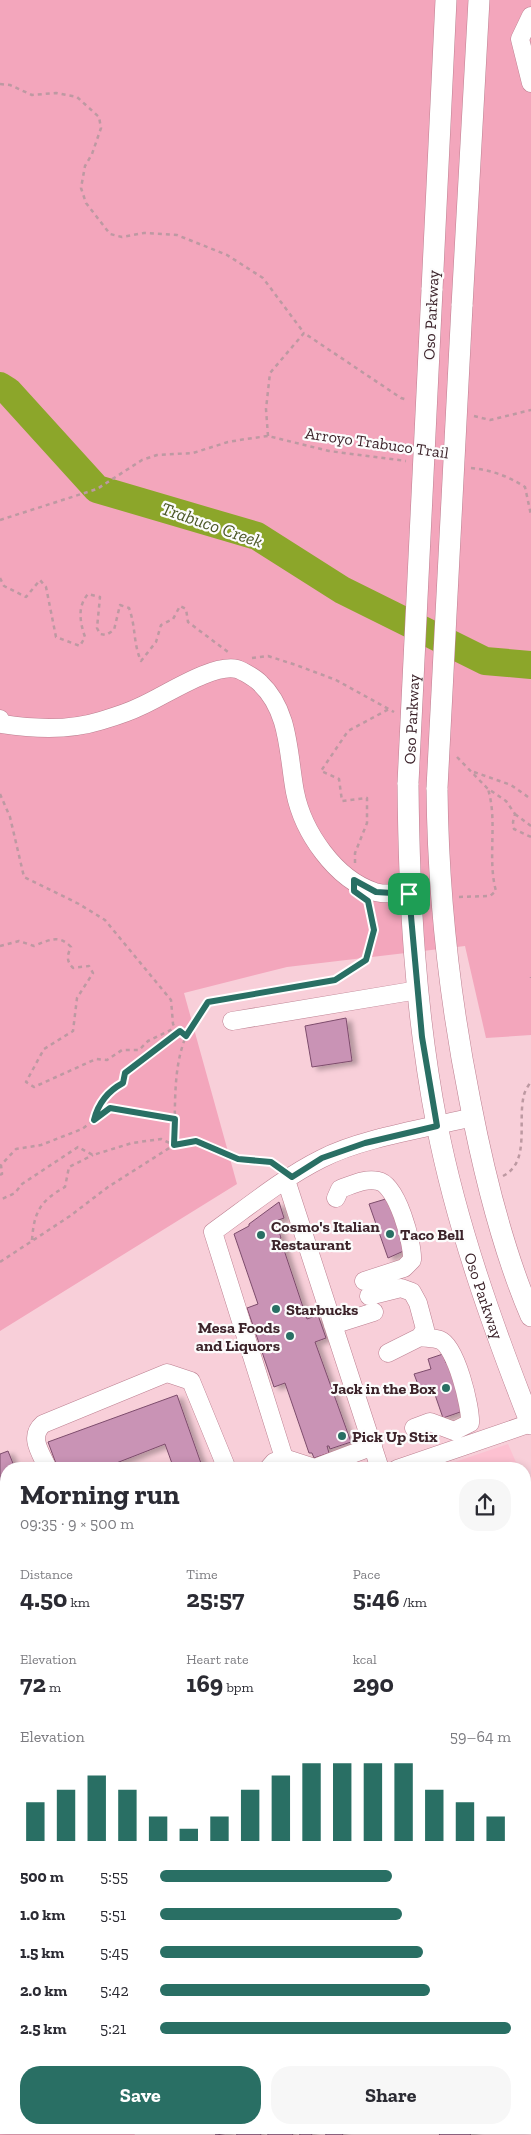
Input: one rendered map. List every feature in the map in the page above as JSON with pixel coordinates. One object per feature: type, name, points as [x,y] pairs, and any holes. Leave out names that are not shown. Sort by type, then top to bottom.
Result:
[{"type":"main road","name":"Oso Parkway","points":[[446,0],[408,783],[409,894],[422,1037],[437,1126],[466,1242],[531,1423]]},
{"type":"main road","name":"Oso Parkway","points":[[479,0],[437,788],[438,862],[455,1026],[473,1117],[486,1180],[531,1316]]},
{"type":"street","points":[[531,16],[520,39],[531,83]]},
{"type":"street","points":[[1,722],[33,729],[98,722],[139,708],[194,679],[217,670],[237,669],[260,683],[275,703],[286,729],[296,795],[305,823],[322,854],[346,875],[376,892],[409,894]]},
{"type":"street","points":[[232,1021],[418,990]]},
{"type":"street","points":[[284,1458],[213,1232],[289,1178],[322,1158],[365,1143],[473,1117]]},
{"type":"street","points":[[289,1178],[333,1325],[378,1462]]},
{"type":"street","points":[[333,1325],[404,1268],[412,1260],[413,1247],[392,1192],[380,1181],[365,1180],[340,1189],[336,1198]]},
{"type":"street","points":[[369,1296],[401,1288],[412,1292],[418,1303],[424,1329],[420,1338]]},
{"type":"street","points":[[388,1353],[420,1338],[440,1340],[451,1350],[471,1411],[470,1424],[454,1431],[430,1422],[414,1428]]},
{"type":"street","points":[[45,1462],[35,1439],[38,1429],[43,1424],[167,1373],[191,1381],[224,1462]]},
{"type":"street","points":[[441,1462],[531,1423]]},
{"type":"street","points":[[331,1462],[373,1446]]},
{"type":"street","points":[[274,1462],[284,1458],[296,1462]]},
{"type":"path","points":[[0,84],[10,85],[32,95],[56,93],[77,97],[99,117],[102,128],[85,166],[81,188],[86,203],[110,234],[122,237],[144,234],[177,235],[227,255],[263,278],[304,332],[401,398],[410,400]]},
{"type":"path","points":[[268,436],[266,410],[270,373],[304,332]]},
{"type":"path","points":[[472,416],[490,420],[531,410]]},
{"type":"path","name":"Arroyo Trabuco Trail","points":[[0,520],[97,488],[134,465],[156,455],[193,453],[228,442],[268,436],[329,451],[412,461]]},
{"type":"path","name":"Arroyo Trabuco Trail","points":[[467,467],[485,469],[510,478],[525,487],[531,515]]},
{"type":"path","points":[[0,578],[4,586],[26,597],[40,580],[46,587],[56,638],[69,643],[80,646],[85,637],[80,620],[84,600],[88,594],[100,597],[97,628],[100,634],[106,635],[114,630],[120,605],[129,608],[135,624],[136,650],[141,661],[156,642],[161,625],[173,619],[180,606],[186,608],[188,622],[228,652],[234,653]]},
{"type":"path","points":[[354,880],[355,853],[367,823],[366,798],[342,801],[339,779],[321,771],[348,731],[389,709]]},
{"type":"path","points":[[472,772],[511,785],[531,799]]},
{"type":"path","points":[[441,897],[490,896],[496,891],[492,851],[492,804],[487,788]]},
{"type":"path","points":[[0,794],[10,817],[24,877],[79,904],[105,920],[171,1000],[175,1028]]},
{"type":"path","points":[[515,814],[531,826]]},
{"type":"path","points":[[174,1145],[179,1053],[186,1036],[208,1002],[335,980],[366,960],[374,930],[368,901]]},
{"type":"path","points":[[0,946],[19,941],[34,946],[54,938],[64,940],[71,947],[67,956],[68,962],[73,968],[89,966],[93,974],[77,998],[73,1031],[44,1049],[26,1082],[34,1087],[96,1059],[107,1060],[122,1050],[139,1050],[148,1042],[175,1028]]},
{"type":"path","points":[[175,1028],[186,1036]]},
{"type":"path","points":[[94,1120],[96,1110],[112,1089],[123,1083],[125,1073],[180,1031]]},
{"type":"path","points":[[486,1180],[506,1175],[515,1168],[524,1154],[526,1136],[522,1110],[524,1094],[531,1081]]},
{"type":"path","points":[[0,1175],[2,1174],[1,1165],[16,1150],[42,1145],[82,1129],[110,1108],[175,1119]]},
{"type":"path","points":[[32,1240],[34,1218],[48,1196],[65,1187],[69,1167],[93,1155],[132,1144],[161,1139],[174,1145]]},
{"type":"path","points":[[0,1262],[70,1216],[108,1187],[174,1145],[196,1141],[238,1159],[271,1162],[289,1178]]},
{"type":"path","points":[[0,1200],[15,1193],[22,1184],[78,1147],[93,1155]]},
{"type":"shaded area","points":[[0,0],[531,0],[531,1035],[486,1038],[465,946],[287,967],[184,993],[237,1184],[0,1331]]},
{"type":"shaded area","points":[[508,1444],[516,1462],[455,1462]]},
{"type":"shaded area","points":[[134,2134],[135,2135],[0,2135]]},
{"type":"building","points":[[346,1018],[352,1061],[312,1067],[305,1026]]},
{"type":"building","name":"Taco Bell","points":[[389,1198],[408,1249],[388,1258],[369,1204]]},
{"type":"building","points":[[279,1202],[284,1218],[276,1221],[280,1238],[307,1319],[318,1315],[326,1338],[315,1342],[351,1442],[330,1449],[327,1446],[329,1453],[314,1458],[312,1453],[309,1453],[285,1383],[274,1387],[247,1308],[258,1304],[234,1234],[249,1226],[249,1224]]},
{"type":"building","name":"Jack in the Box","points":[[443,1354],[446,1363],[450,1362],[466,1410],[443,1418],[432,1386],[420,1390],[414,1374],[431,1369],[428,1359]]},
{"type":"building","points":[[177,1395],[201,1462],[171,1462],[165,1444],[119,1462],[55,1462],[48,1442]]},
{"type":"building","points":[[8,1451],[12,1462],[0,1462],[0,1454]]},
{"type":"building","points":[[236,2134],[261,2135],[237,2135]]},
{"type":"building","points":[[268,2134],[293,2135],[268,2135]]},
{"type":"building","points":[[326,2134],[343,2135],[326,2135]]},
{"type":"building","points":[[440,2134],[471,2134],[470,2135]]},
{"type":"waterway","name":"Trabuco Creek","points":[[0,386],[8,391],[97,489],[257,536],[342,590],[485,661],[531,665]]},
{"type":"place","name":"Taco Bell","points":[[390,1234]]},
{"type":"place","name":"Cosmo's Italian Restaurant","points":[[261,1235]]},
{"type":"place","name":"Starbucks","points":[[276,1309]]},
{"type":"place","name":"Mesa Foods and Liquors","points":[[290,1336]]},
{"type":"place","name":"Jack in the Box","points":[[446,1388]]},
{"type":"place","name":"Pick Up Stix","points":[[342,1436]]},
{"type":"route","points":[[354,880],[376,892],[409,894],[422,1037],[437,1126],[365,1143],[322,1158],[292,1177],[271,1162],[238,1159],[196,1141],[174,1145],[175,1119],[110,1108],[94,1120],[96,1110],[112,1089],[123,1083],[125,1073],[180,1031],[186,1036],[208,1002],[335,980],[366,960],[374,930],[368,901],[354,891],[354,880]]}]
